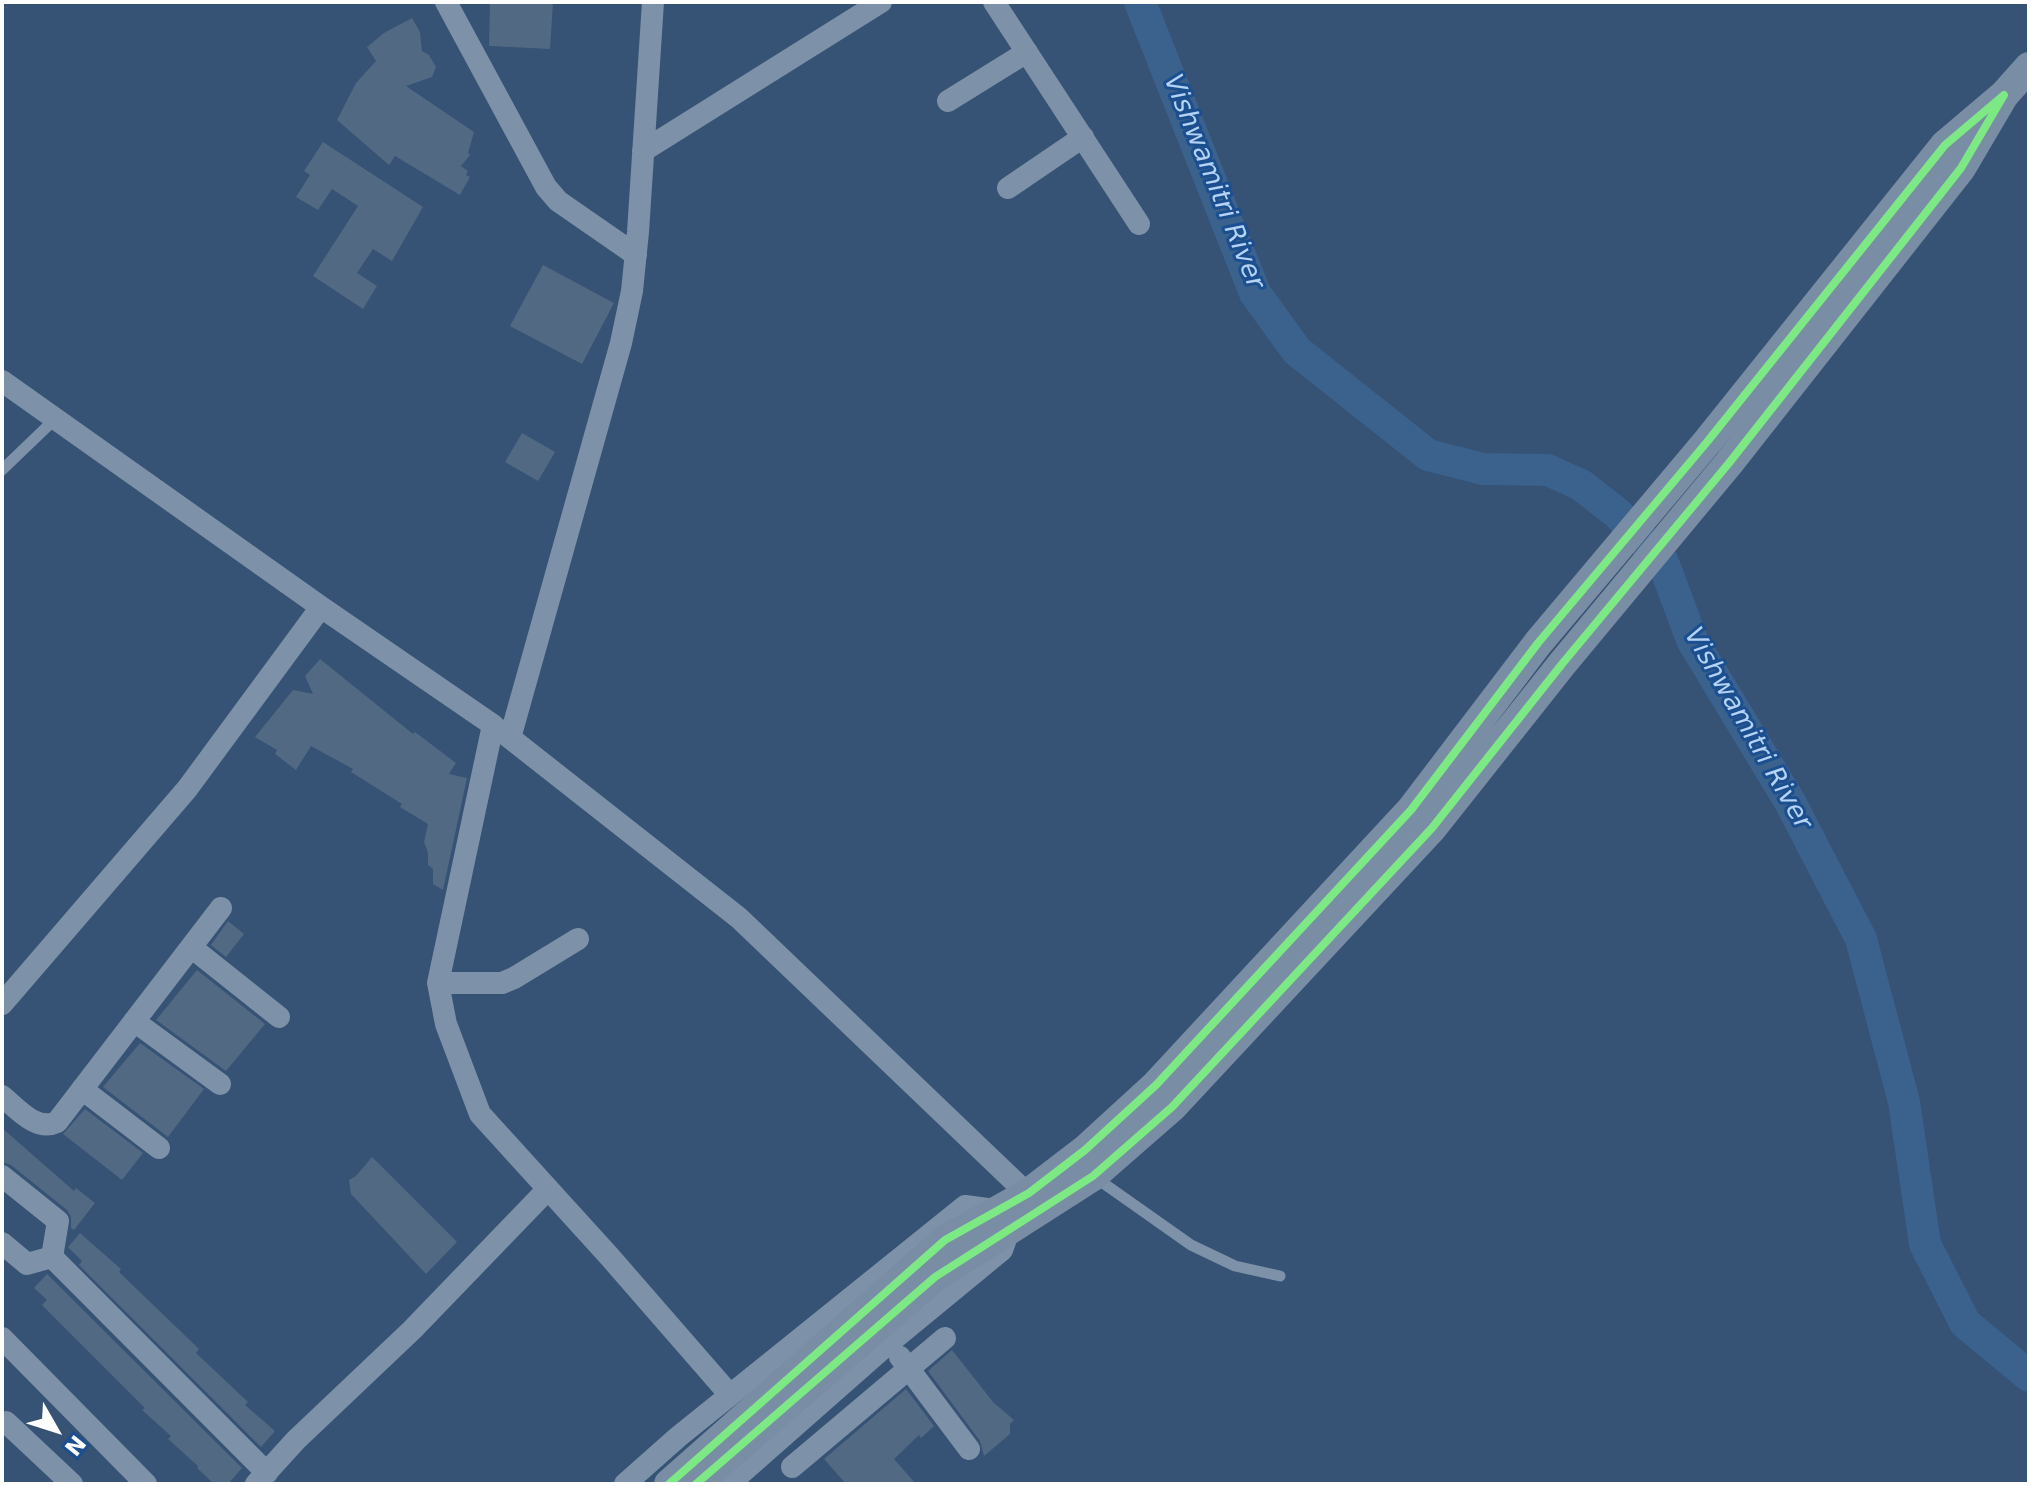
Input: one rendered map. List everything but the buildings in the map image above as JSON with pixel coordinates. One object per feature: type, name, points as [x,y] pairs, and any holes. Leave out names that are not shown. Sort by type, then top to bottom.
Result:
[{"type":"street","points":[[446,2],[546,187],[558,201],[636,255]]},
{"type":"street","points":[[653,2],[636,255],[621,343],[502,731],[438,983],[446,1024],[480,1114],[730,1395]]},
{"type":"street","points":[[643,151],[881,2]]},
{"type":"street","points":[[994,2],[1139,224]]},
{"type":"street","points":[[948,101],[1027,52]]},
{"type":"street","points":[[1035,1200],[1156,1085],[1411,810],[1538,643],[1707,442],[1945,145],[2004,95],[2029,67]]},
{"type":"street","points":[[669,1484],[945,1240],[1002,1219],[1035,1200],[1093,1176],[1172,1107],[1432,828],[1562,664],[1729,463],[1961,168],[2004,95]]},
{"type":"street","points":[[1008,188],[1083,137]]},
{"type":"street","points":[[2,381],[502,731],[739,918],[1035,1200]]},
{"type":"street","points":[[2,1004],[179,799],[321,607]]},
{"type":"street","points":[[2,1096],[40,1126],[57,1122],[221,908]]},
{"type":"street","points":[[438,983],[502,983],[578,939]]},
{"type":"street","points":[[191,947],[279,1017]]},
{"type":"street","points":[[134,1021],[220,1084]]},
{"type":"street","points":[[82,1089],[159,1148]]},
{"type":"street","points":[[2,1176],[58,1221],[52,1257]]},
{"type":"street","points":[[52,1257],[261,1478],[296,1440],[412,1330],[548,1189]]},
{"type":"street","points":[[625,1484],[730,1395],[965,1206],[1002,1219]]},
{"type":"street","points":[[696,1484],[935,1277],[978,1248],[1002,1219]]},
{"type":"street","points":[[729,1484],[889,1343],[1002,1250],[1002,1219]]},
{"type":"street","points":[[2,1243],[27,1264],[52,1257]]},
{"type":"street","points":[[2,1338],[146,1484]]},
{"type":"street","points":[[775,1442],[799,1475],[908,1367],[945,1338]]},
{"type":"street","points":[[889,1343],[969,1449]]},
{"type":"street","points":[[6,1422],[72,1484]]},
{"type":"lane","points":[[2,470],[55,419]]},
{"type":"lane","points":[[1093,1176],[1191,1245],[1235,1266],[1280,1276]]},
{"type":"waterway","name":"Vishwamitri River","points":[[1140,2],[1255,293],[1297,351],[1428,455],[1483,469],[1548,470],[1581,485],[1617,513],[1663,562],[1692,640],[1790,802],[1861,939],[1904,1102],[1925,1244],[1965,1323],[2029,1376]]},
{"type":"cycle path","points":[[669,1484],[945,1240],[1029,1193],[1085,1150],[1156,1085],[1411,810],[1538,643],[1707,442],[1945,145],[2004,95],[1961,168],[1729,463],[1562,664],[1432,828],[1172,1107],[1093,1176],[935,1277],[696,1484]]}]
